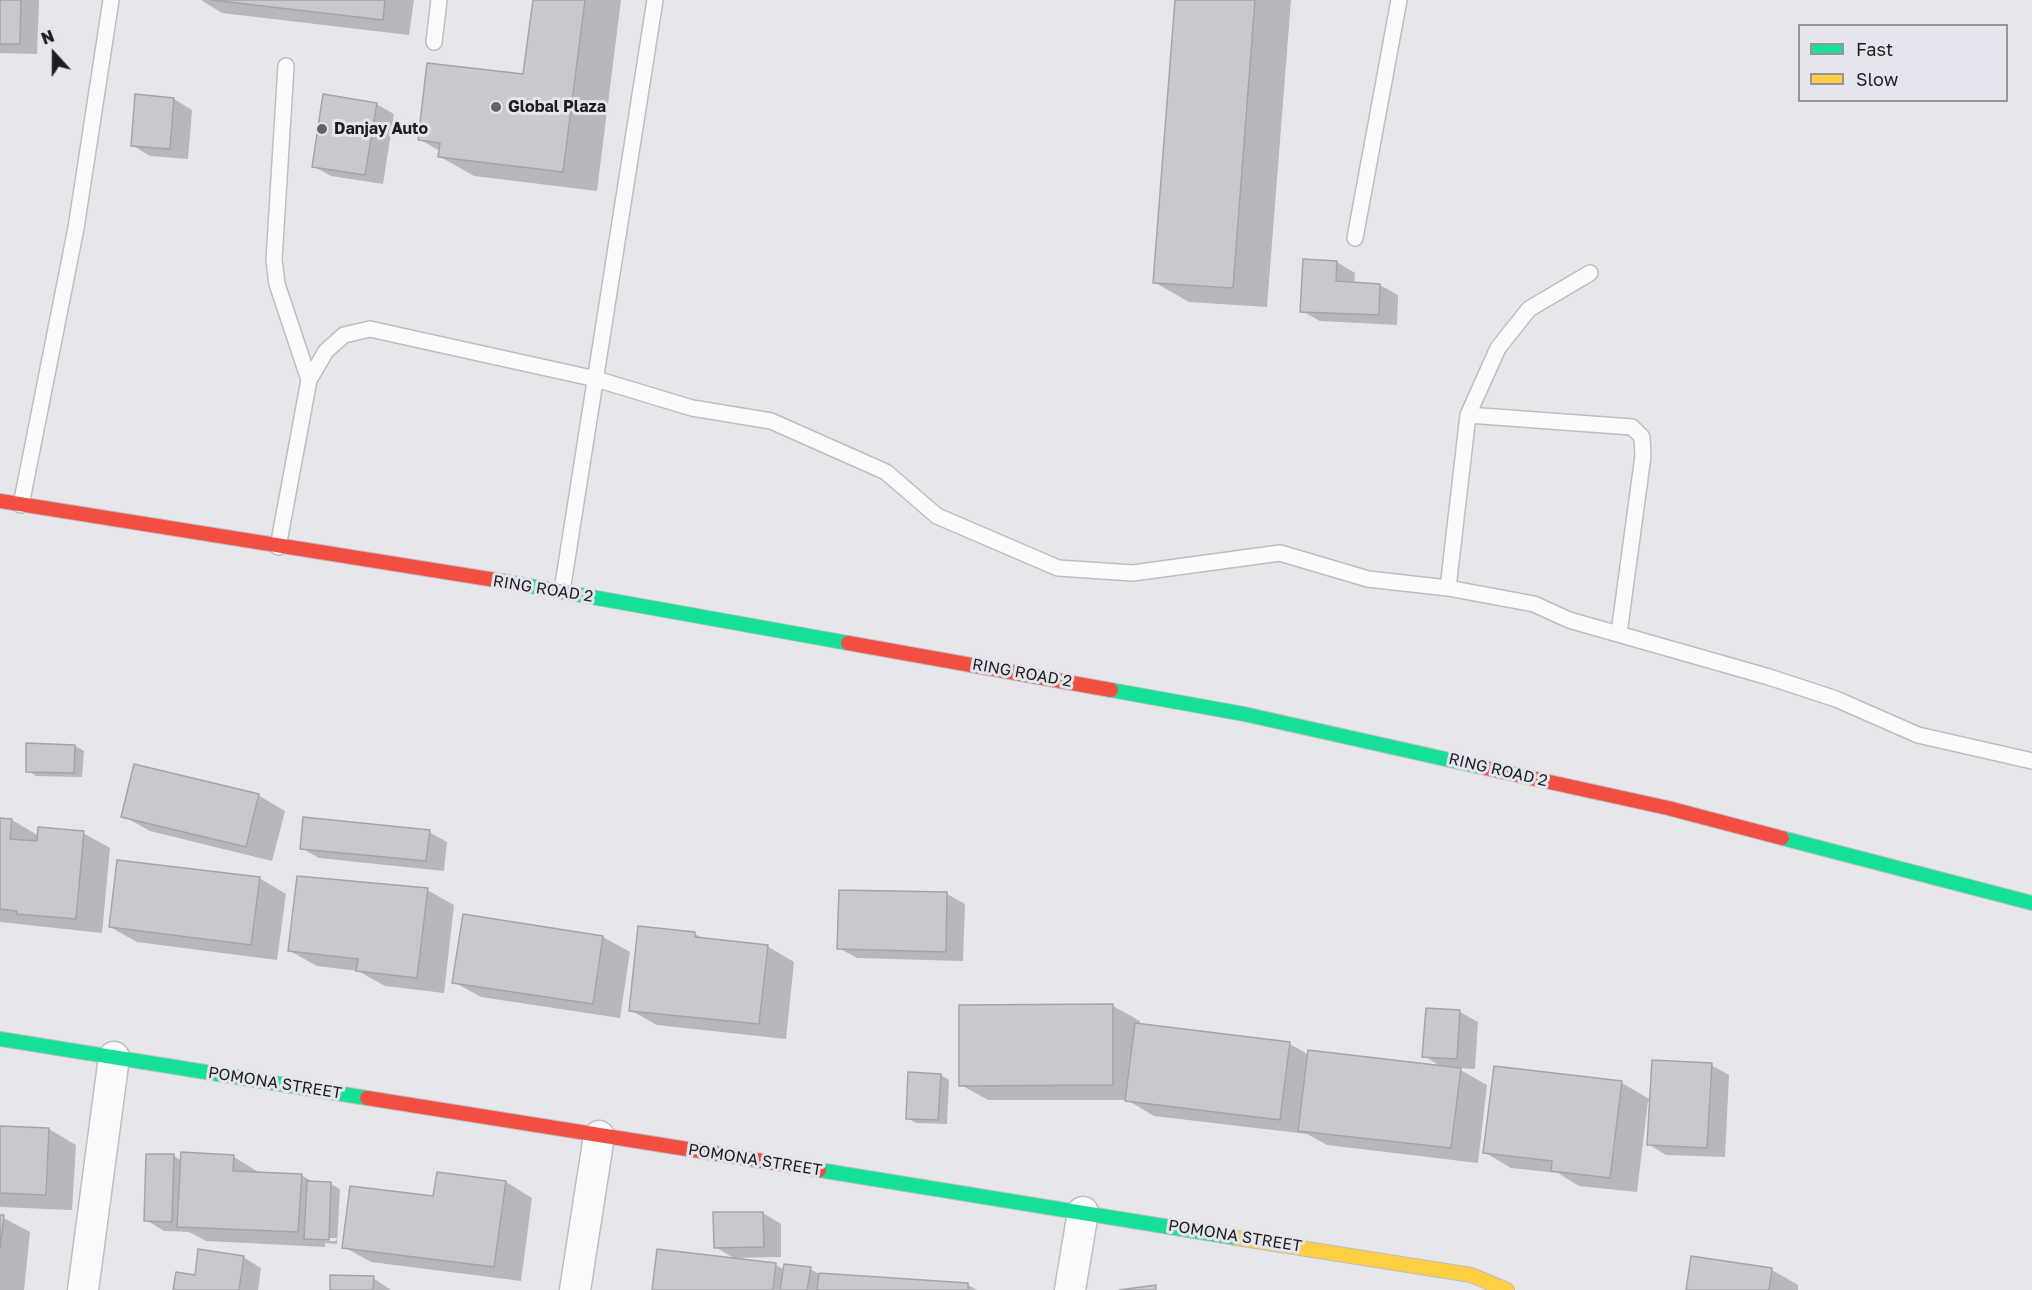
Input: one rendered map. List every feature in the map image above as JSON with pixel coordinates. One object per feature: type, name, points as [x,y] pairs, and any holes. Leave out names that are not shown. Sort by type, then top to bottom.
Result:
[{"type":"main road","name":"RING ROAD 2","points":[[0,501],[562,591],[1244,714],[1668,808],[2032,903]]},
{"type":"main road","name":"POMONA STREET","points":[[0,1039],[1471,1275],[1498,1284],[1507,1290]]},
{"type":"street","points":[[84,1290],[114,1057]]},
{"type":"street","points":[[575,1290],[600,1136]]},
{"type":"street","points":[[1070,1290],[1083,1212]]},
{"type":"lane","points":[[21,505],[76,228],[111,0]]},
{"type":"lane","points":[[434,42],[439,0]]},
{"type":"lane","points":[[562,591],[655,0]]},
{"type":"lane","points":[[1355,238],[1399,0]]},
{"type":"lane","points":[[286,66],[274,260],[277,284],[309,380]]},
{"type":"lane","points":[[1448,588],[1468,415],[1498,348],[1529,309],[1590,273]]},
{"type":"lane","points":[[278,547],[309,380],[326,351],[344,335],[370,329],[596,379],[660,400],[771,421],[886,472],[937,516],[1058,568],[1133,573],[1280,553],[1368,579],[1448,588],[1534,604],[1569,620],[1836,699],[1918,735],[2032,760]]},
{"type":"lane","points":[[1468,415],[1632,427],[1642,437],[1644,456],[1619,633]]},
{"type":"building","points":[[0,0],[21,0],[20,44],[0,44]]},
{"type":"building","points":[[211,0],[385,0],[383,20]]},
{"type":"building","name":"Global Plaza","points":[[533,0],[585,0],[563,172],[438,157],[440,143],[418,140],[427,63],[523,74]]},
{"type":"building","points":[[1175,0],[1255,0],[1233,288],[1153,283]]},
{"type":"building","points":[[135,94],[174,98],[170,149],[131,146]]},
{"type":"building","points":[[323,94],[377,103],[365,175],[312,167]]},
{"type":"building","points":[[1303,259],[1337,261],[1336,281],[1380,284],[1379,315],[1300,312]]},
{"type":"building","points":[[26,743],[75,745],[74,773],[26,772]]},
{"type":"building","points":[[134,764],[259,794],[246,847],[121,817]]},
{"type":"building","points":[[303,817],[430,830],[426,861],[300,849]]},
{"type":"building","points":[[0,818],[12,819],[10,839],[37,841],[38,827],[84,831],[76,919],[16,914],[17,911],[0,909]]},
{"type":"building","points":[[117,860],[260,877],[251,945],[109,927]]},
{"type":"building","points":[[297,876],[428,888],[417,978],[356,971],[358,959],[288,951]]},
{"type":"building","points":[[839,890],[947,892],[946,952],[837,949]]},
{"type":"building","points":[[463,914],[603,936],[593,1004],[452,983]]},
{"type":"building","points":[[638,926],[695,932],[695,937],[768,945],[759,1024],[629,1011]]},
{"type":"building","points":[[1113,1004],[1113,1085],[959,1086],[959,1005]]},
{"type":"building","points":[[1426,1008],[1460,1010],[1457,1059],[1422,1057]]},
{"type":"building","points":[[1135,1023],[1290,1042],[1280,1120],[1125,1101]]},
{"type":"building","points":[[1308,1050],[1461,1068],[1451,1148],[1298,1131]]},
{"type":"building","points":[[1652,1060],[1712,1063],[1707,1148],[1647,1145]]},
{"type":"building","points":[[1494,1066],[1622,1081],[1610,1178],[1551,1171],[1552,1161],[1483,1153]]},
{"type":"building","points":[[908,1072],[941,1074],[938,1120],[906,1119]]},
{"type":"building","points":[[0,1126],[49,1128],[46,1195],[0,1193]]},
{"type":"building","points":[[181,1152],[234,1155],[233,1171],[302,1174],[298,1232],[177,1227]]},
{"type":"building","points":[[146,1154],[174,1154],[172,1222],[144,1221]]},
{"type":"building","points":[[437,1172],[506,1181],[494,1267],[342,1248],[350,1186],[433,1196]]},
{"type":"building","points":[[307,1181],[331,1182],[329,1240],[304,1239]]},
{"type":"building","points":[[713,1212],[763,1212],[764,1247],[714,1248]]},
{"type":"building","points":[[0,1215],[4,1215],[0,1249]]},
{"type":"building","points":[[198,1249],[244,1256],[239,1290],[173,1290],[176,1272],[195,1275]]},
{"type":"building","points":[[657,1249],[776,1263],[773,1290],[652,1290]]},
{"type":"building","points":[[1691,1256],[1772,1268],[1769,1290],[1686,1290]]},
{"type":"building","points":[[784,1264],[811,1267],[807,1290],[780,1290]]},
{"type":"building","points":[[819,1273],[968,1283],[968,1290],[817,1290]]},
{"type":"building","points":[[330,1275],[374,1276],[373,1290],[330,1290]]},
{"type":"building","points":[[1156,1285],[1156,1290],[1119,1290]]},
{"type":"traffic: fast","points":[[508,582],[848,643]]},
{"type":"traffic: fast","points":[[1111,690],[1244,714],[1481,767]]},
{"type":"traffic: fast","points":[[1782,838],[2032,903]]},
{"type":"traffic: fast","points":[[0,1039],[367,1098]]},
{"type":"traffic: fast","points":[[819,1170],[1237,1238]]},
{"type":"traffic: slow","points":[[1237,1238],[1471,1275],[1507,1290]]},
{"type":"traffic: jam","points":[[0,501],[508,582]]},
{"type":"traffic: jam","points":[[848,643],[1111,690]]},
{"type":"traffic: jam","points":[[1481,767],[1668,808],[1782,838]]},
{"type":"traffic: jam","points":[[367,1098],[819,1170]]},
{"type":"place","name":"Global Plaza","points":[[496,107]]},
{"type":"place","name":"Danjay Auto","points":[[322,129]]}]
